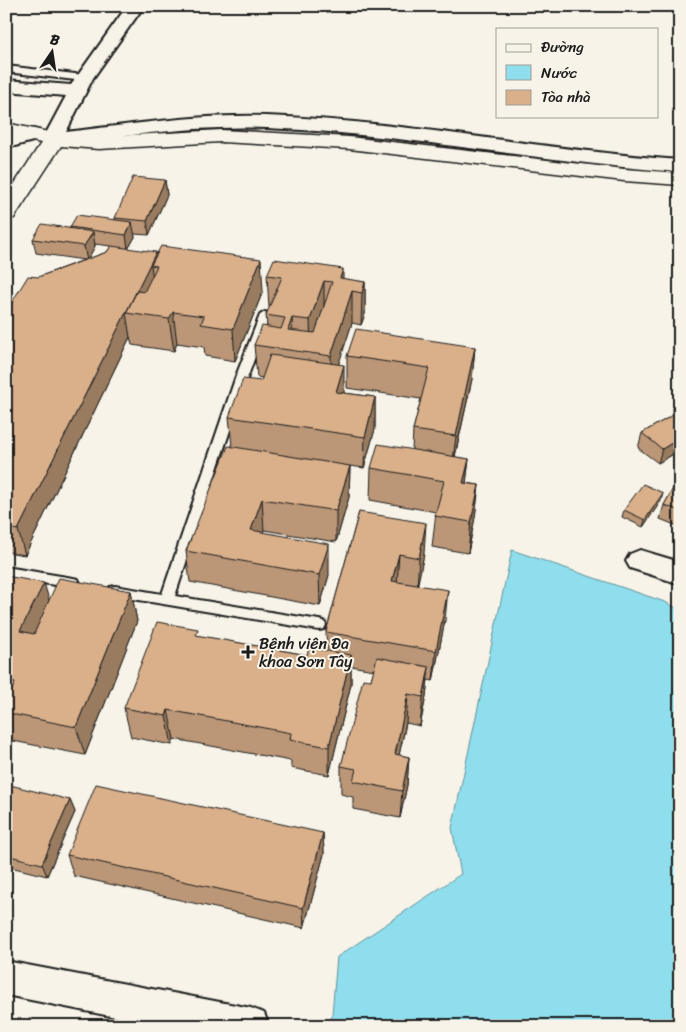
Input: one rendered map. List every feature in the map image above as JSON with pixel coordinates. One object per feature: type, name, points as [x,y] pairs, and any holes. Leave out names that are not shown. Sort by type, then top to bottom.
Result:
[{"type":"main road","points":[[6,129],[45,141],[142,156],[243,152],[363,159],[631,191],[680,194]]},
{"type":"main road","points":[[45,141],[99,143],[220,136],[349,143],[624,175],[680,179]]},
{"type":"main road","points":[[6,213],[45,141]]},
{"type":"street","points":[[45,141],[80,84],[136,6]]},
{"type":"street","points":[[6,84],[80,84]]},
{"type":"street","points":[[6,140],[45,141],[190,122],[265,122],[429,136],[594,159],[680,166]]},
{"type":"street","points":[[640,561],[680,573]]},
{"type":"street","points":[[6,978],[251,1026]]},
{"type":"lane","points":[[6,69],[80,84]]},
{"type":"lane","points":[[166,599],[242,376],[265,315]]},
{"type":"lane","points":[[6,572],[82,585]]},
{"type":"lane","points":[[100,588],[319,625]]},
{"type":"water","points":[[512,550],[665,602],[680,610],[680,1026],[331,1026],[337,957],[461,874],[452,828]]},
{"type":"building","points":[[133,177],[165,180],[147,221],[115,218]]},
{"type":"building","points":[[77,215],[132,222],[126,235],[70,227]]},
{"type":"building","points":[[42,224],[93,232],[84,246],[33,239]]},
{"type":"building","points":[[111,246],[156,252],[18,530],[6,528],[6,312],[28,276],[38,277],[107,252]]},
{"type":"building","points":[[161,246],[261,259],[233,329],[201,324],[204,316],[173,312],[169,319],[126,313],[137,291],[144,292],[157,266],[151,265]]},
{"type":"building","points":[[274,259],[343,269],[340,278],[365,282],[362,293],[352,291],[331,356],[254,345],[262,326],[281,329],[285,318],[266,315],[282,277],[267,275]],"holes":[[[324,281],[332,282],[315,333],[288,330],[292,318],[310,320]]]},
{"type":"building","points":[[356,329],[475,347],[456,436],[413,430],[429,368],[347,356]]},
{"type":"building","points":[[270,355],[344,365],[336,392],[375,397],[365,437],[229,417],[243,379],[261,381]]},
{"type":"building","points":[[680,411],[680,438],[662,449],[642,433]]},
{"type":"building","points":[[378,444],[469,459],[463,483],[479,485],[471,522],[435,516],[444,481],[371,468]]},
{"type":"building","points":[[228,446],[350,466],[336,511],[262,499],[251,530],[329,544],[319,575],[186,551]]},
{"type":"building","points":[[680,476],[680,511],[664,505]]},
{"type":"building","points":[[643,484],[663,493],[645,520],[624,510]]},
{"type":"building","points":[[359,512],[426,523],[419,558],[399,554],[392,581],[448,590],[436,651],[326,632]]},
{"type":"building","points":[[6,576],[44,583],[20,631],[34,634],[59,578],[131,591],[76,727],[6,713],[6,702],[15,683],[6,681]]},
{"type":"building","points":[[157,622],[198,629],[196,635],[307,655],[309,648],[351,655],[329,747],[290,740],[291,733],[168,710],[166,716],[124,708]]},
{"type":"building","points":[[377,657],[429,667],[423,697],[408,694],[395,754],[409,757],[402,791],[353,781],[356,769],[341,766],[363,679],[371,680]]},
{"type":"building","points":[[96,784],[323,833],[303,908],[67,855]]},
{"type":"building","points":[[10,785],[70,800],[42,864],[6,855],[6,792]]},
{"type":"place","name":"Bệnh viện Đa khoa Sơn Tây","points":[[248,652]]}]
